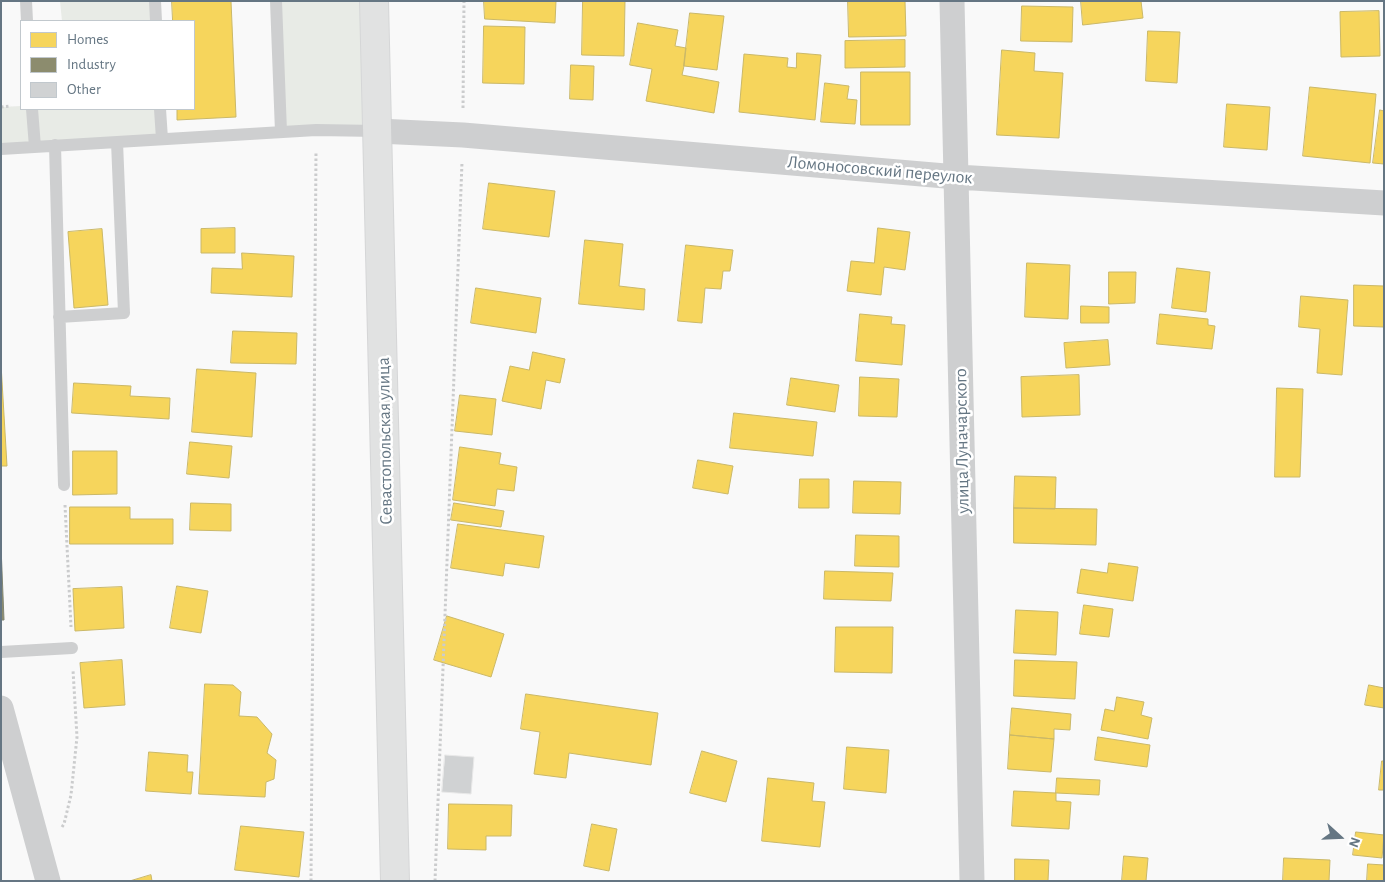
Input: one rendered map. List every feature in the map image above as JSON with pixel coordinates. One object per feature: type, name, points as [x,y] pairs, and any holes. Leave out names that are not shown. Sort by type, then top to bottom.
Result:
[{"type":"main road","name":"Севастопольская улица","points":[[374,1],[395,881]]},
{"type":"street","name":"улица Луначарского","points":[[952,1],[972,881]]},
{"type":"street","name":"Ломоносовский переулок","points":[[378,130],[463,135],[956,176],[1384,204]]},
{"type":"street","points":[[1,708],[48,881]]},
{"type":"lane","points":[[26,1],[28,20]]},
{"type":"lane","points":[[155,1],[156,20]]},
{"type":"lane","points":[[276,1],[281,132]]},
{"type":"lane","points":[[32,110],[35,147]]},
{"type":"lane","points":[[160,110],[162,139]]},
{"type":"lane","points":[[1,149],[316,130],[378,130]]},
{"type":"lane","points":[[59,317],[124,313],[117,142]]},
{"type":"lane","points":[[55,146],[64,485]]},
{"type":"lane","points":[[1,652],[72,648]]},
{"type":"path","points":[[435,881],[463,135],[464,1]]},
{"type":"path","points":[[311,881],[316,130]]},
{"type":"path","points":[[42,857],[64,824],[70,795],[77,737],[64,485]]},
{"type":"shaded area","points":[[60,1],[155,1],[156,20],[62,20]]},
{"type":"shaded area","points":[[277,1],[374,1],[378,131],[281,132]]},
{"type":"shaded area","points":[[20,106],[20,110],[160,110],[162,139],[1,149],[1,107]]},
{"type":"building: Homes","points":[[172,1],[231,1],[236,117],[177,120],[177,110],[195,110],[195,20],[173,20]]},
{"type":"building: Homes","points":[[484,1],[556,1],[555,23],[485,19]]},
{"type":"building: Homes","points":[[583,1],[625,1],[624,56],[582,55]]},
{"type":"building: Homes","points":[[848,1],[905,1],[906,36],[849,37]]},
{"type":"building: Homes","points":[[1081,1],[1141,1],[1143,18],[1083,25]]},
{"type":"building: Homes","points":[[1022,6],[1073,7],[1072,42],[1021,41]]},
{"type":"building: Homes","points":[[1379,11],[1380,56],[1341,57],[1340,12]]},
{"type":"building: Homes","points":[[690,13],[724,16],[717,70],[684,66]]},
{"type":"building: Homes","points":[[638,23],[678,30],[675,46],[686,48],[682,75],[719,82],[714,113],[646,101],[652,69],[630,65]]},
{"type":"building: Homes","points":[[484,26],[525,27],[524,84],[483,83]]},
{"type":"building: Homes","points":[[1148,31],[1180,32],[1177,83],[1146,81]]},
{"type":"building: Homes","points":[[905,40],[905,67],[845,68],[845,41]]},
{"type":"building: Homes","points":[[1002,50],[1035,53],[1034,71],[1063,73],[1059,138],[997,135]]},
{"type":"building: Homes","points":[[797,53],[821,55],[815,120],[739,112],[744,54],[788,58],[787,67],[796,68]]},
{"type":"building: Homes","points":[[571,65],[594,66],[593,100],[570,99]]},
{"type":"building: Homes","points":[[861,72],[910,72],[910,125],[861,125]]},
{"type":"building: Homes","points":[[825,83],[849,86],[847,99],[857,100],[855,124],[821,122]]},
{"type":"building: Homes","points":[[1310,87],[1376,94],[1370,163],[1303,156]]},
{"type":"building: Homes","points":[[1227,104],[1270,107],[1267,150],[1224,147]]},
{"type":"building: Homes","points":[[1380,110],[1384,111],[1384,164],[1373,163]]},
{"type":"building: Homes","points":[[489,183],[555,191],[549,237],[483,229]]},
{"type":"building: Homes","points":[[235,228],[235,253],[201,253],[201,229]]},
{"type":"building: Homes","points":[[878,228],[910,232],[905,270],[884,267],[881,295],[847,291],[851,261],[874,263]]},
{"type":"building: Homes","points":[[102,229],[108,305],[74,308],[68,232]]},
{"type":"building: Homes","points":[[585,240],[623,244],[619,286],[645,289],[644,310],[579,304]]},
{"type":"building: Homes","points":[[686,245],[733,250],[730,271],[723,271],[721,289],[705,288],[702,323],[678,321]]},
{"type":"building: Homes","points":[[242,253],[294,256],[292,297],[211,293],[212,268],[242,269]]},
{"type":"building: Homes","points":[[1027,263],[1070,265],[1068,319],[1025,317]]},
{"type":"building: Homes","points":[[1177,268],[1210,272],[1206,312],[1172,308]]},
{"type":"building: Homes","points":[[1109,272],[1136,272],[1135,303],[1109,304]]},
{"type":"building: Homes","points":[[1354,285],[1384,286],[1384,327],[1354,326]]},
{"type":"building: Homes","points":[[476,288],[541,298],[536,333],[471,323]]},
{"type":"building: Homes","points":[[1301,296],[1348,300],[1342,375],[1317,373],[1320,329],[1299,327]]},
{"type":"building: Homes","points":[[1081,306],[1109,307],[1109,323],[1081,323]]},
{"type":"building: Homes","points":[[860,314],[892,317],[891,324],[905,325],[902,365],[856,361]]},
{"type":"building: Homes","points":[[1160,314],[1208,319],[1208,325],[1215,326],[1212,349],[1157,344]]},
{"type":"building: Homes","points":[[233,331],[297,333],[296,364],[231,363]]},
{"type":"building: Homes","points":[[1108,340],[1110,365],[1066,368],[1064,343]]},
{"type":"building: Homes","points":[[533,352],[565,359],[560,383],[546,380],[541,409],[502,401],[510,366],[529,370]]},
{"type":"building: Homes","points":[[1,364],[7,466],[1,466]]},
{"type":"building: Homes","points":[[197,369],[256,373],[252,437],[192,432]]},
{"type":"building: Homes","points":[[1079,375],[1080,415],[1022,417],[1021,377]]},
{"type":"building: Homes","points":[[860,377],[899,379],[897,417],[859,416]]},
{"type":"building: Homes","points":[[791,378],[839,385],[835,412],[787,405]]},
{"type":"building: Homes","points":[[74,383],[131,386],[130,396],[170,398],[169,419],[72,413]]},
{"type":"building: Homes","points":[[1277,388],[1303,389],[1300,477],[1275,477]]},
{"type":"building: Homes","points":[[460,395],[496,399],[492,435],[455,431]]},
{"type":"building: Homes","points":[[734,413],[817,422],[813,456],[730,448]]},
{"type":"building: Homes","points":[[190,442],[232,446],[229,478],[187,474]]},
{"type":"building: Homes","points":[[460,447],[501,453],[499,464],[517,467],[514,491],[497,489],[495,506],[453,500]]},
{"type":"building: Homes","points":[[73,451],[117,451],[117,494],[73,495]]},
{"type":"building: Homes","points":[[698,460],[733,466],[728,494],[693,488]]},
{"type":"building: Homes","points":[[1015,476],[1056,477],[1055,509],[1014,508]]},
{"type":"building: Homes","points":[[800,479],[829,479],[829,508],[799,508]]},
{"type":"building: Homes","points":[[854,481],[901,482],[900,514],[853,513]]},
{"type":"building: Homes","points":[[191,503],[231,504],[231,531],[190,530]]},
{"type":"building: Homes","points":[[454,503],[504,511],[501,527],[451,520]]},
{"type":"building: Homes","points":[[70,507],[130,507],[130,519],[173,519],[173,544],[70,544]]},
{"type":"building: Homes","points":[[1014,508],[1097,509],[1096,545],[1014,543]]},
{"type":"building: Homes","points":[[458,524],[544,536],[539,568],[505,563],[503,576],[451,568]]},
{"type":"building: Homes","points":[[856,535],[899,536],[899,567],[855,566]]},
{"type":"building: Homes","points":[[1109,563],[1138,567],[1133,601],[1077,593],[1081,569],[1107,573]]},
{"type":"building: Homes","points":[[825,571],[893,573],[891,601],[824,599]]},
{"type":"building: Homes","points":[[177,586],[208,591],[201,633],[170,628]]},
{"type":"building: Homes","points":[[122,587],[124,628],[75,631],[73,589]]},
{"type":"building: Homes","points":[[1084,605],[1113,609],[1109,637],[1080,634]]},
{"type":"building: Homes","points":[[1016,610],[1058,612],[1056,655],[1014,653]]},
{"type":"building: Homes","points":[[447,616],[504,634],[491,677],[434,660]]},
{"type":"building: Homes","points":[[836,627],[893,627],[892,673],[835,672]]},
{"type":"building: Homes","points":[[122,660],[125,705],[84,708],[80,663]]},
{"type":"building: Homes","points":[[1015,660],[1077,662],[1075,699],[1014,696]]},
{"type":"building: Homes","points":[[205,684],[233,685],[241,692],[239,716],[257,717],[272,734],[267,753],[276,760],[274,779],[266,782],[265,797],[199,794]]},
{"type":"building: Homes","points":[[1369,685],[1384,688],[1384,708],[1365,705]]},
{"type":"building: Homes","points":[[526,694],[658,713],[651,765],[569,753],[566,778],[534,774],[540,732],[521,729]]},
{"type":"building: Homes","points":[[1117,697],[1144,702],[1141,715],[1152,718],[1148,739],[1101,730],[1105,709],[1114,711]]},
{"type":"building: Homes","points":[[1012,708],[1071,714],[1070,730],[1054,729],[1054,739],[1010,735]]},
{"type":"building: Homes","points":[[1010,735],[1054,739],[1051,772],[1008,769]]},
{"type":"building: Homes","points":[[1098,737],[1150,745],[1147,767],[1095,760]]},
{"type":"building: Homes","points":[[847,747],[889,750],[886,793],[844,789]]},
{"type":"building: Homes","points":[[702,751],[737,761],[726,802],[690,793]]},
{"type":"building: Homes","points":[[149,752],[188,755],[187,772],[193,772],[191,794],[146,791]]},
{"type":"building: Homes","points":[[1382,761],[1384,761],[1384,790],[1379,790]]},
{"type":"building: Homes","points":[[768,778],[814,783],[812,801],[825,802],[820,847],[762,841]]},
{"type":"building: Homes","points":[[1057,778],[1100,780],[1099,795],[1056,793]]},
{"type":"building: Homes","points":[[1014,791],[1056,793],[1056,801],[1071,802],[1069,829],[1012,826]]},
{"type":"building: Homes","points":[[449,804],[512,805],[511,836],[486,836],[486,850],[448,849]]},
{"type":"building: Homes","points":[[592,824],[617,829],[609,871],[584,866]]},
{"type":"building: Homes","points":[[241,826],[304,832],[299,877],[235,870]]},
{"type":"building: Homes","points":[[1356,832],[1384,835],[1382,858],[1353,855]]},
{"type":"building: Homes","points":[[1124,856],[1148,858],[1146,881],[1122,881]]},
{"type":"building: Homes","points":[[1284,858],[1330,860],[1329,881],[1283,881]]},
{"type":"building: Homes","points":[[1015,859],[1049,860],[1048,881],[1015,881]]},
{"type":"building: Homes","points":[[1368,864],[1384,865],[1384,881],[1367,881]]},
{"type":"building: Homes","points":[[151,875],[152,881],[130,881]]},
{"type":"building: Industry","points":[[1,546],[4,620],[1,620]]},
{"type":"building: Other","points":[[445,755],[474,757],[471,794],[442,792]]}]
